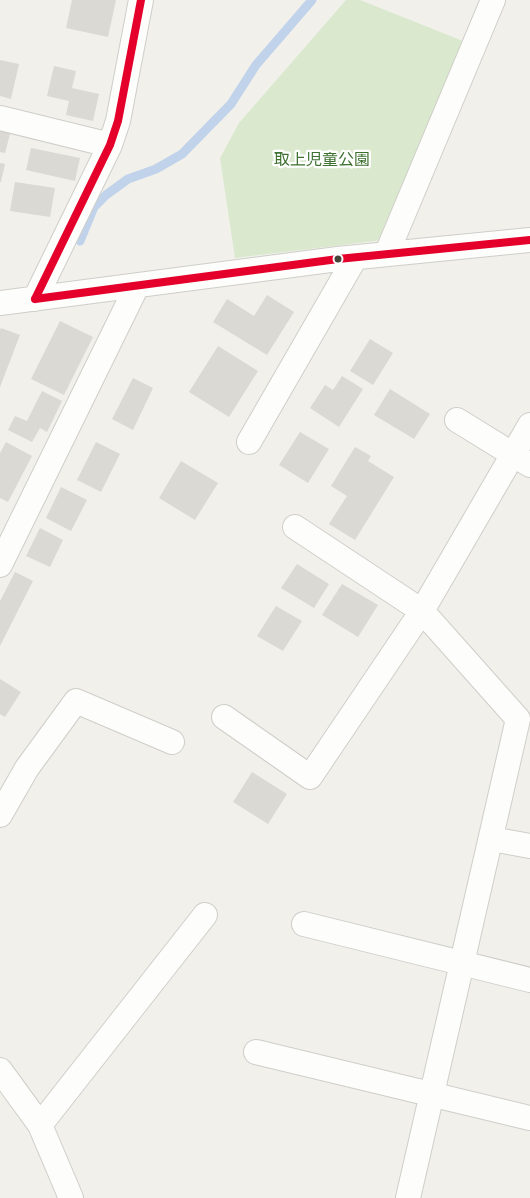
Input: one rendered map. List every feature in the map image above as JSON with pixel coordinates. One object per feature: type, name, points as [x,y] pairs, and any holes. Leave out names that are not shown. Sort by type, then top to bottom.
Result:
[{"type":"street","points":[[35,299],[110,145],[118,121],[141,0]]},
{"type":"street","points":[[388,253],[493,0]]},
{"type":"street","points":[[0,118],[110,145]]},
{"type":"street","points":[[0,304],[388,253],[530,240]]},
{"type":"street","points":[[249,442],[355,258]]},
{"type":"street","points":[[0,565],[137,286]]},
{"type":"street","points":[[457,420],[522,460]]},
{"type":"street","points":[[224,717],[310,778],[522,460],[530,425]]},
{"type":"street","points":[[295,526],[422,610],[518,718],[408,1198]]},
{"type":"street","points":[[0,815],[27,768],[76,702],[172,742]]},
{"type":"street","points":[[490,839],[530,846]]},
{"type":"street","points":[[40,1126],[205,915]]},
{"type":"street","points":[[304,924],[530,980]]},
{"type":"street","points":[[256,1052],[530,1118]]},
{"type":"street","points":[[0,1070],[40,1126],[71,1198]]},
{"type":"green space","name":"取上児童公園","points":[[346,0],[360,0],[468,43],[383,240],[235,258],[220,158],[239,123]]},
{"type":"building","points":[[72,0],[116,0],[108,37],[66,28]]},
{"type":"building","points":[[0,60],[19,64],[11,99],[0,96]]},
{"type":"building","points":[[54,66],[76,71],[72,88],[99,94],[93,121],[66,115],[69,101],[47,96]]},
{"type":"building","points":[[0,128],[11,130],[5,153],[0,152]]},
{"type":"building","points":[[31,148],[80,158],[75,181],[26,170]]},
{"type":"building","points":[[0,163],[5,164],[1,182],[0,182]]},
{"type":"building","points":[[15,182],[55,188],[50,217],[10,211]]},
{"type":"building","points":[[267,295],[294,312],[267,355],[213,322],[227,299],[254,316]]},
{"type":"building","points":[[60,321],[93,337],[64,395],[31,379]]},
{"type":"building","points":[[1,328],[20,335],[0,387],[0,330]]},
{"type":"building","points":[[370,339],[393,353],[373,385],[350,371]]},
{"type":"building","points":[[218,346],[258,371],[229,417],[189,392]]},
{"type":"building","points":[[342,376],[363,389],[339,427],[310,408],[325,385],[333,390]]},
{"type":"building","points":[[133,378],[153,388],[133,430],[112,419]]},
{"type":"building","points":[[390,389],[430,414],[414,439],[374,415]]},
{"type":"building","points":[[42,391],[62,401],[47,432],[40,428],[32,442],[8,430],[15,416],[27,421]]},
{"type":"building","points":[[300,432],[329,449],[308,483],[279,465]]},
{"type":"building","points":[[6,442],[32,456],[8,502],[0,498],[0,453]]},
{"type":"building","points":[[96,442],[120,454],[101,492],[77,480]]},
{"type":"building","points":[[355,447],[371,456],[368,461],[394,477],[355,540],[329,524],[347,496],[331,486]]},
{"type":"building","points":[[181,461],[218,483],[195,520],[159,498]]},
{"type":"building","points":[[61,487],[87,500],[71,531],[46,518]]},
{"type":"building","points":[[40,528],[63,540],[50,567],[26,556]]},
{"type":"building","points":[[297,564],[329,584],[314,608],[281,588]]},
{"type":"building","points":[[15,572],[33,581],[0,646],[0,601]]},
{"type":"building","points":[[342,584],[378,605],[358,637],[322,615]]},
{"type":"building","points":[[276,606],[302,621],[283,651],[257,636]]},
{"type":"building","points":[[0,679],[21,692],[5,717],[0,714]]},
{"type":"building","points":[[252,772],[287,794],[268,824],[233,802]]},
{"type":"waterway","points":[[80,241],[94,207],[106,195],[128,179],[156,169],[182,154],[231,104],[256,65],[312,0]]},
{"type":"transit line","points":[[35,299],[110,145],[118,121],[141,0]]},
{"type":"transit line","points":[[35,299],[338,259],[530,240]]}]
